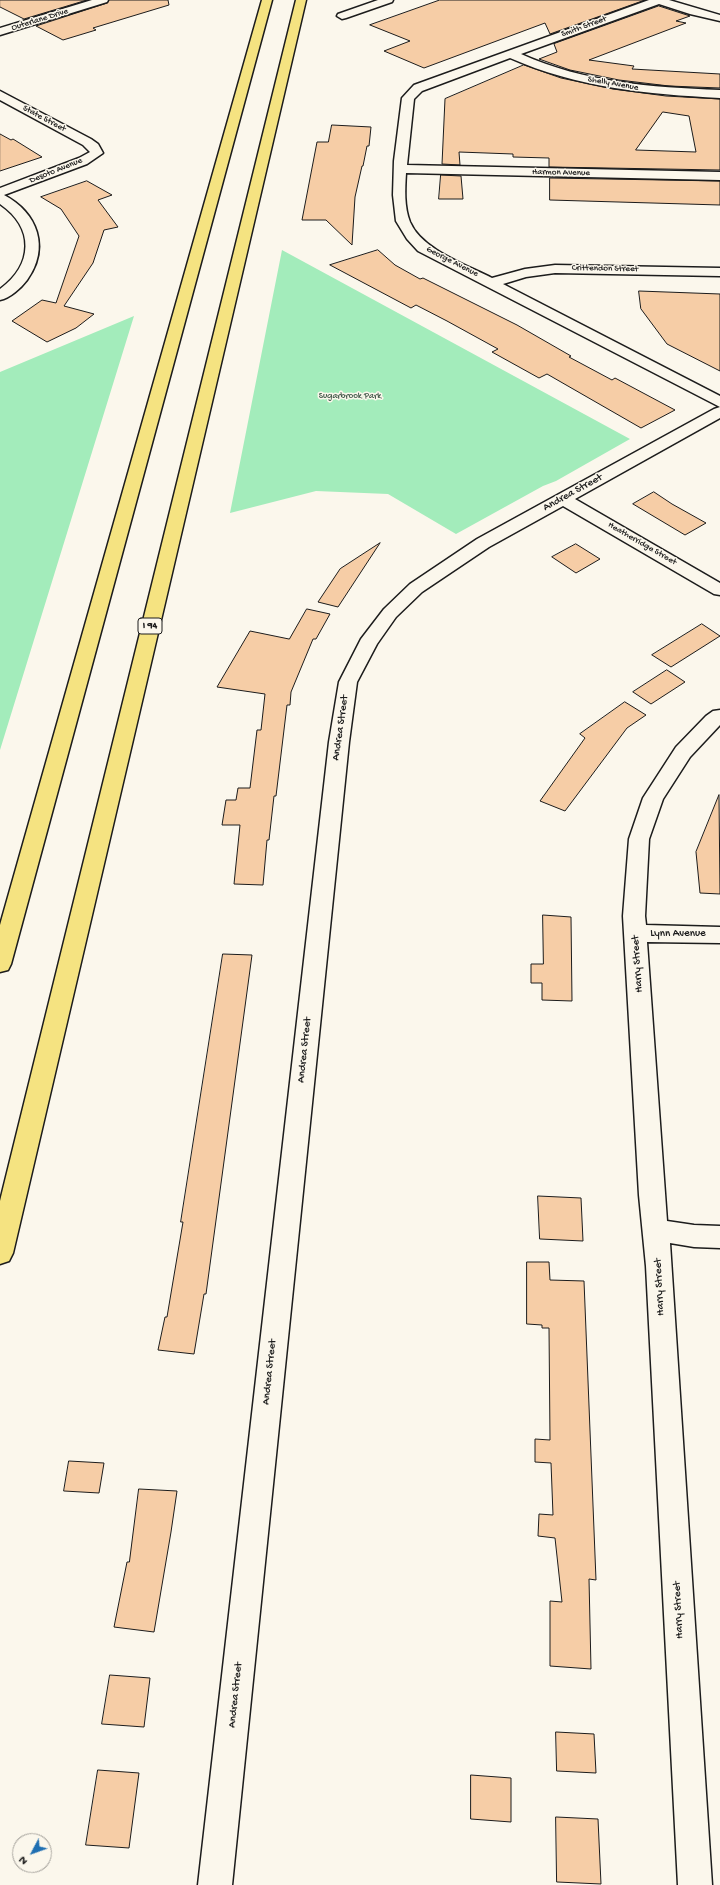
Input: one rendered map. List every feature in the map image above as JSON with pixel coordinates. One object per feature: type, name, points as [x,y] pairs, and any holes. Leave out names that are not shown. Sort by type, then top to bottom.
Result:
[{"type":"highway","points":[[0,964],[267,0]]},
{"type":"highway","name":"I 94","points":[[0,1253],[301,0]]},
{"type":"street","name":"Outerlane Drive","points":[[0,32],[103,0]]},
{"type":"street","points":[[342,16],[388,0]]},
{"type":"street","points":[[659,0],[694,12],[720,18]]},
{"type":"street","name":"Smith Street","points":[[510,54],[659,0]]},
{"type":"street","name":"Shelly Avenue","points":[[510,54],[566,75],[616,86],[661,92],[720,94]]},
{"type":"street","name":"George Avenue","points":[[510,54],[418,88],[408,98],[398,197],[403,220],[411,235],[423,248],[720,402]]},
{"type":"street","name":"State Street","points":[[0,95],[87,142]]},
{"type":"street","name":"Desoto Avenue","points":[[0,192],[83,161],[97,153],[94,146],[87,142]]},
{"type":"street","name":"Harmon Avenue","points":[[401,169],[720,176]]},
{"type":"street","points":[[0,198],[16,210],[28,224],[34,243],[29,262],[20,278],[0,296]]},
{"type":"street","name":"Crittendon Street","points":[[493,283],[508,277],[543,269],[567,268],[720,272]]},
{"type":"street","name":"Andrea Street","points":[[215,1885],[338,750],[348,682],[368,643],[390,613],[416,588],[483,543],[720,412]]},
{"type":"street","name":"Heatherridge Street","points":[[563,499],[720,590]]},
{"type":"street","name":"Harry Street","points":[[695,1885],[656,1230],[652,1195],[634,916],[639,839],[653,798],[684,752],[713,721],[720,716]]},
{"type":"street","name":"Lynn Avenue","points":[[636,934],[670,933],[720,935]]},
{"type":"street","points":[[656,1230],[694,1236],[720,1237]]},
{"type":"green space","name":"Sugarbrook Park","points":[[282,250],[630,439],[556,481],[543,486],[456,534],[388,494],[316,491],[230,513]]},
{"type":"green space","points":[[134,316],[0,750],[0,372]]},
{"type":"building","points":[[0,0],[87,0],[24,19],[0,7]]},
{"type":"building","points":[[109,0],[168,0],[169,5],[93,28],[96,30],[63,40],[36,26],[107,3]]},
{"type":"building","points":[[440,0],[645,0],[550,34],[545,23],[424,68],[384,51],[410,41],[370,25]]},
{"type":"building","points":[[659,6],[690,16],[676,21],[686,23],[589,60],[634,66],[632,69],[720,74],[720,88],[669,86],[619,80],[570,70],[539,59],[557,52],[554,44]]},
{"type":"building","points":[[524,65],[561,78],[613,89],[666,96],[720,99],[720,170],[549,167],[549,158],[513,157],[513,154],[459,152],[460,165],[442,164],[445,99]],"holes":[[[663,112],[689,116],[696,152],[636,150]]]},
{"type":"building","points":[[332,125],[371,127],[369,146],[367,146],[355,197],[352,245],[326,220],[302,220],[317,142],[328,142]]},
{"type":"building","points":[[0,134],[11,140],[13,139],[42,157],[0,171]]},
{"type":"building","points":[[441,175],[461,176],[463,199],[439,199]]},
{"type":"building","points":[[550,178],[720,181],[720,205],[550,200]]},
{"type":"building","points":[[87,181],[112,195],[98,200],[118,227],[104,230],[93,263],[64,306],[94,314],[76,328],[47,342],[12,321],[42,300],[56,303],[79,236],[61,209],[41,197]]},
{"type":"building","points":[[378,250],[395,265],[420,279],[423,278],[517,325],[571,356],[569,357],[612,380],[615,378],[675,410],[641,428],[547,374],[539,378],[492,352],[498,349],[447,321],[416,305],[411,308],[330,265]]},
{"type":"building","points":[[639,291],[720,294],[720,371],[667,344],[641,309]]},
{"type":"building","points":[[654,492],[706,523],[685,535],[633,504]]},
{"type":"building","points":[[380,543],[338,607],[318,602],[340,569]]},
{"type":"building","points":[[576,544],[600,559],[576,573],[552,557]]},
{"type":"building","points":[[307,609],[330,614],[316,639],[313,639],[291,692],[290,705],[287,705],[276,796],[274,796],[269,840],[267,840],[263,885],[234,884],[240,825],[222,825],[226,800],[236,800],[238,788],[250,788],[257,730],[261,730],[265,694],[217,687],[250,631],[289,639]]},
{"type":"building","points":[[702,624],[720,636],[671,667],[652,655]]},
{"type":"building","points":[[667,670],[685,682],[651,704],[633,692]]},
{"type":"building","points":[[625,702],[646,715],[627,728],[565,811],[540,801],[585,738],[580,734]]},
{"type":"building","points":[[719,795],[720,894],[700,893],[696,852]]},
{"type":"building","points":[[543,915],[571,917],[572,1001],[542,1000],[542,983],[531,983],[531,964],[543,964]]},
{"type":"building","points":[[223,954],[252,955],[206,1294],[204,1294],[194,1354],[158,1350],[165,1317],[167,1317],[183,1222],[181,1222]]},
{"type":"building","points":[[538,1196],[581,1198],[583,1241],[540,1239]]},
{"type":"building","points":[[527,1262],[549,1262],[550,1280],[584,1281],[596,1580],[589,1579],[591,1669],[550,1666],[550,1601],[562,1602],[555,1538],[538,1536],[539,1514],[553,1515],[551,1463],[535,1462],[535,1439],[550,1440],[549,1328],[542,1328],[542,1325],[527,1324]]},
{"type":"building","points":[[69,1461],[104,1463],[99,1493],[64,1491]]},
{"type":"building","points":[[139,1489],[177,1491],[154,1632],[114,1627],[127,1562],[129,1562]]},
{"type":"building","points":[[110,1675],[150,1678],[144,1727],[102,1724]]},
{"type":"building","points":[[556,1732],[594,1734],[596,1773],[557,1771]]},
{"type":"building","points":[[98,1770],[139,1773],[129,1848],[86,1845]]},
{"type":"building","points":[[471,1775],[511,1778],[511,1822],[471,1819]]},
{"type":"building","points":[[556,1817],[598,1819],[601,1884],[557,1882]]}]
